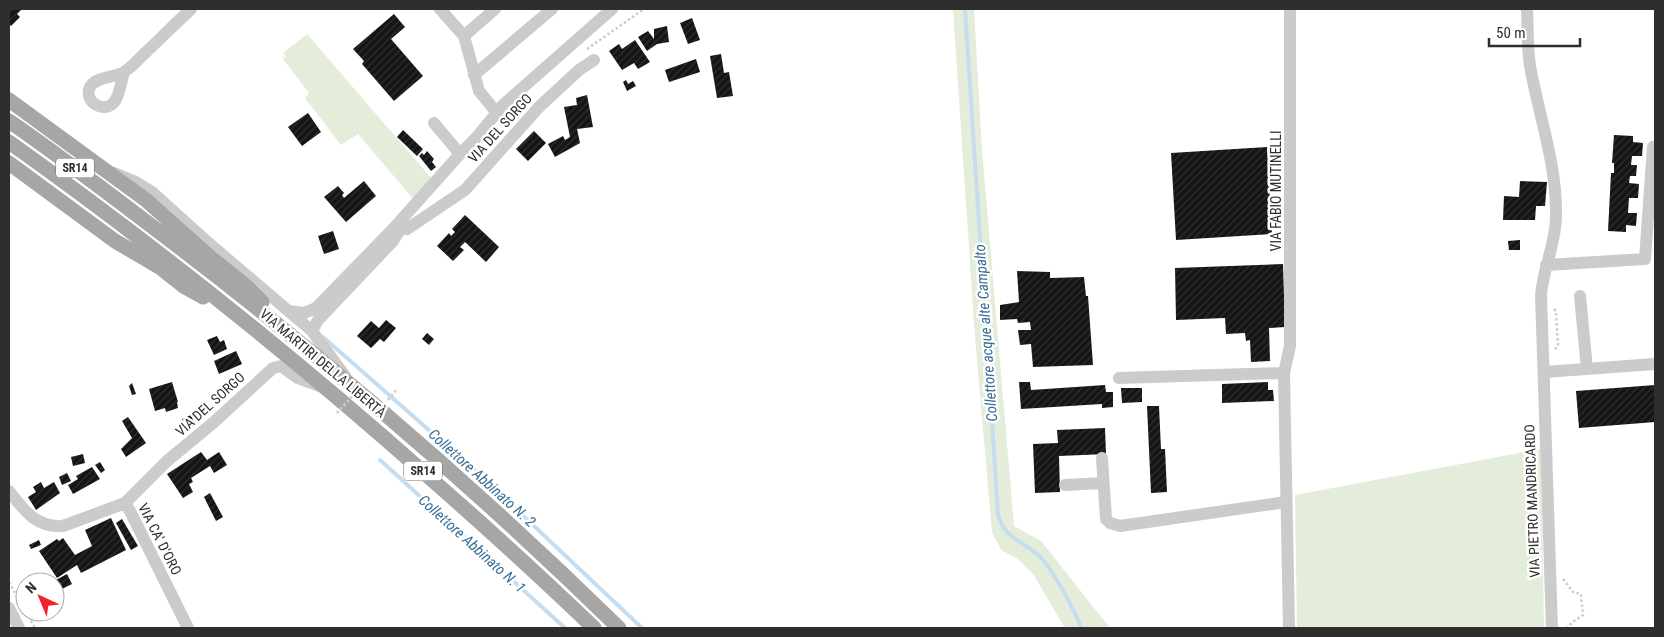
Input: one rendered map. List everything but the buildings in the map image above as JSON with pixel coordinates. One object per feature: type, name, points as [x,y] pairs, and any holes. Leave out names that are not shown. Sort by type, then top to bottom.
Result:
[{"type":"main road","name":"SR14","points":[[9,100],[152,205],[211,258],[246,286],[304,346]]},
{"type":"main road","name":"VIA MARTIRI DELLA LIBERTÀ","points":[[9,121],[73,166],[304,346],[359,385],[619,628]]},
{"type":"main road","name":"VIA MARTIRI DELLA LIBERTÀ","points":[[9,142],[129,230],[246,322],[327,389],[480,522],[594,628]]},
{"type":"main road","name":"SR14","points":[[9,163],[115,241],[161,268],[184,287],[246,322]]},
{"type":"street","points":[[124,72],[191,9]]},
{"type":"street","points":[[440,9],[464,36],[479,91],[497,113]]},
{"type":"street","points":[[464,36],[495,9]]},
{"type":"street","points":[[474,75],[552,9]]},
{"type":"street","points":[[460,154],[503,105],[612,9]]},
{"type":"street","name":"VIA FABIO MUTINELLI","points":[[1290,9],[1290,346],[1284,373],[1290,628]]},
{"type":"street","name":"VIA PIETRO MANDRICARDO","points":[[1527,9],[1530,64],[1552,166],[1556,206],[1555,232],[1546,265],[1541,295],[1549,372],[1552,628]]},
{"type":"street","name":"VIA DEL SORGO","points":[[401,224],[408,229],[465,190],[539,107],[579,70],[594,60]]},
{"type":"street","name":"VIA DEL SORGO","points":[[289,310],[304,313],[316,308],[401,224],[460,154],[434,123]]},
{"type":"street","points":[[1546,265],[1645,259],[1653,147]]},
{"type":"street","points":[[103,168],[136,182],[152,192],[312,331],[359,385]]},
{"type":"street","name":"VIA DEL SORGO","points":[[312,331],[318,320],[394,241],[401,224]]},
{"type":"street","points":[[1580,296],[1587,369]]},
{"type":"street","points":[[1549,372],[1655,364]]},
{"type":"street","name":"VIA DEL SORGO","points":[[125,503],[167,461],[214,423],[273,368],[280,366],[298,378],[327,389]]},
{"type":"street","points":[[1120,378],[1284,373]]},
{"type":"street","points":[[1102,458],[1106,519],[1110,523],[1120,526],[1286,502]]},
{"type":"street","points":[[1065,485],[1104,483]]},
{"type":"street","name":"VIA CA' D'ORO","points":[[9,491],[31,516],[45,525],[53,526],[63,526],[125,503],[188,628]]},
{"type":"street","points":[[9,608],[19,628]]},
{"type":"path","points":[[1549,372],[1553,352],[1558,346],[1556,311],[1552,305]]},
{"type":"path","points":[[338,413],[359,385]]},
{"type":"path","points":[[387,401],[397,389]]},
{"type":"path","points":[[1562,575],[1573,592],[1581,594],[1583,615],[1567,628]]},
{"type":"green space","points":[[953,9],[974,9],[982,150],[1014,526],[1041,541],[1110,628],[1065,628],[1033,574],[1018,559],[1001,550],[992,532],[975,337]]},
{"type":"green space","points":[[307,34],[432,179],[414,200],[358,134],[341,145],[305,98],[309,93],[283,59],[286,56],[283,53]]},
{"type":"green space","points":[[1541,449],[1544,628],[1297,628],[1295,495]]},
{"type":"waterway","name":"Collettore acque alte Campalto","points":[[965,9],[998,514],[1005,530],[1037,554],[1048,566],[1070,603],[1081,628]]},
{"type":"waterway","name":"Collettore Abbinato N. 2","points":[[323,337],[479,474],[642,628]]},
{"type":"waterway","name":"Collettore Abbinato N. 1","points":[[380,460],[565,628]]}]
